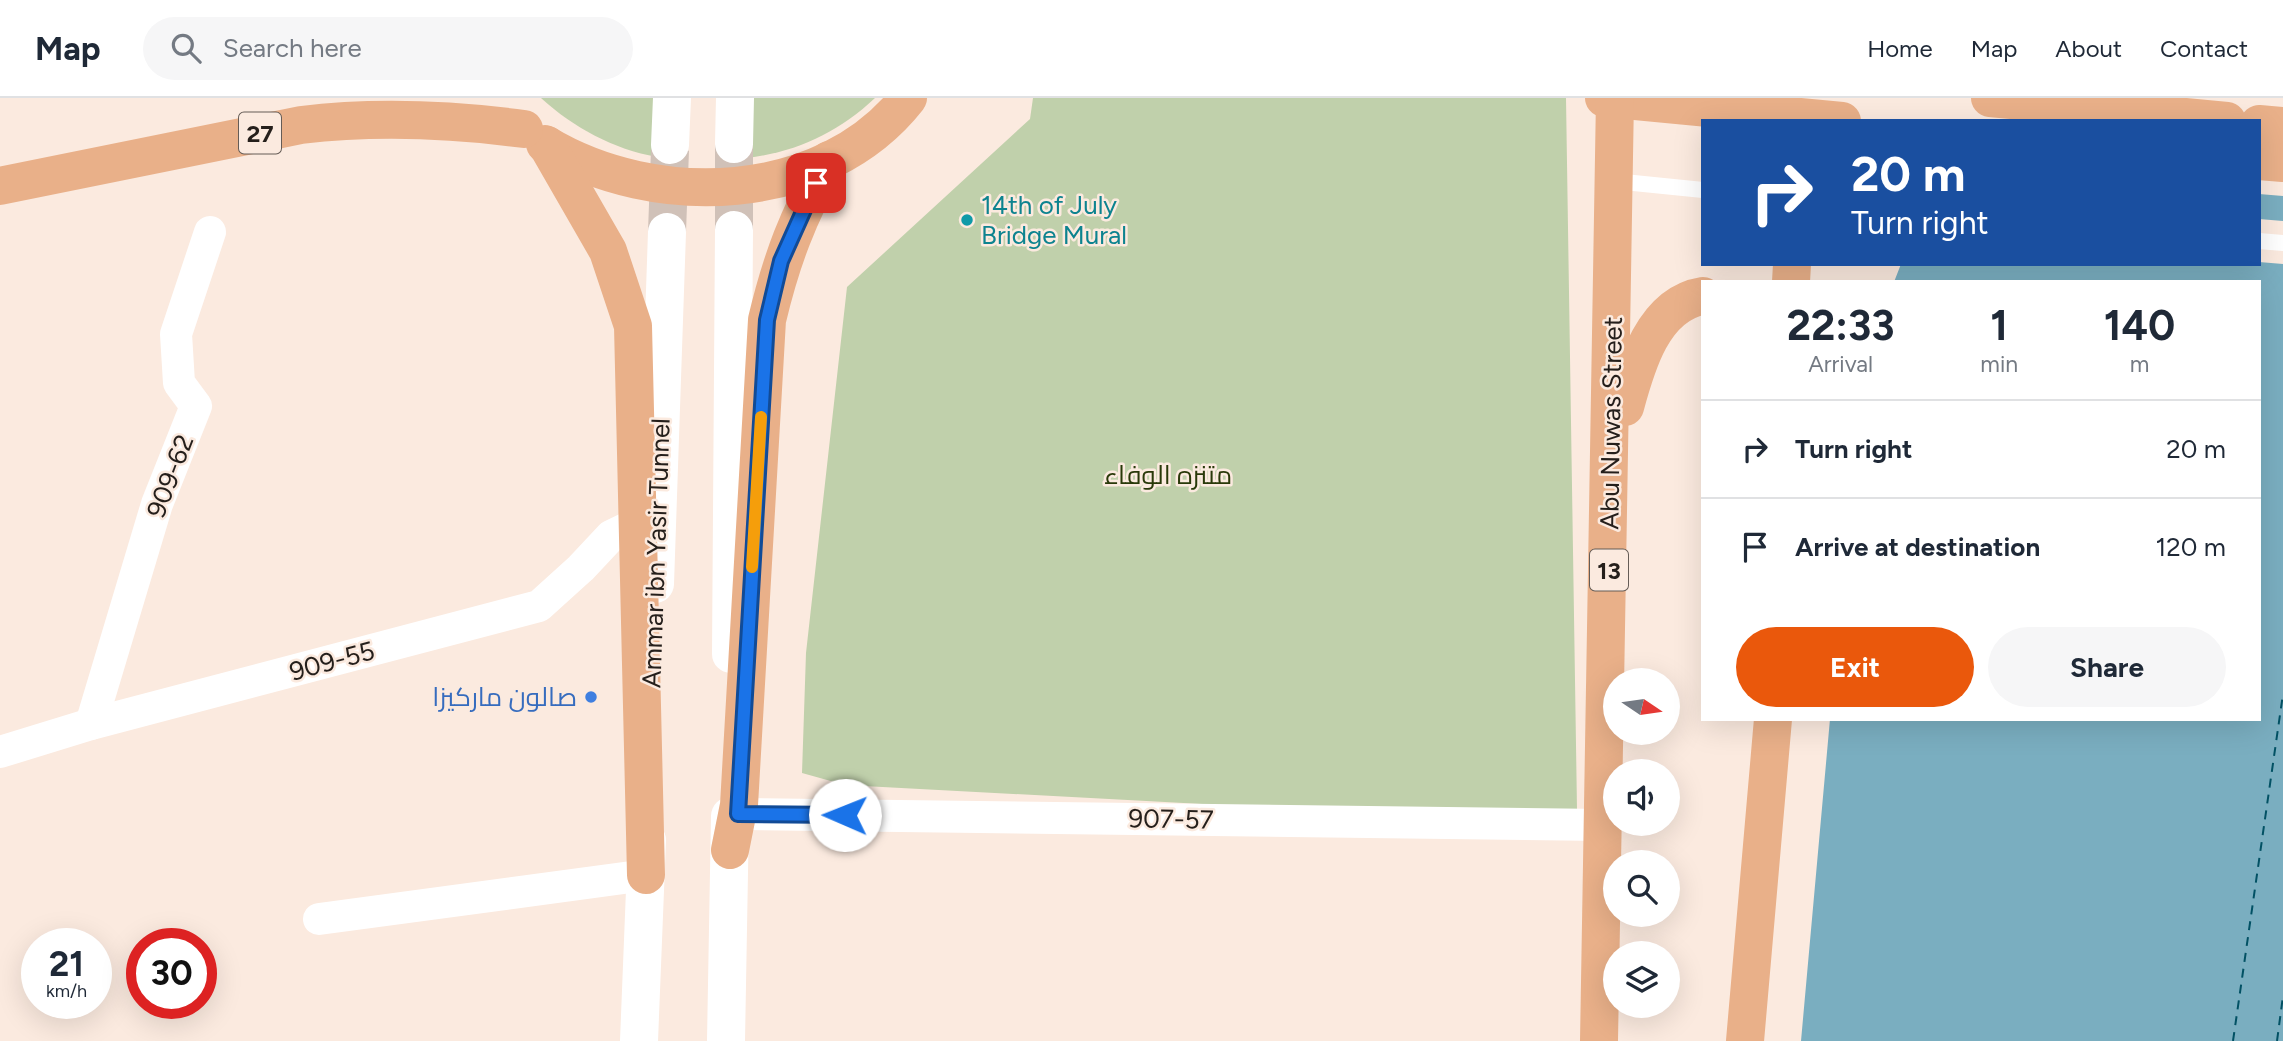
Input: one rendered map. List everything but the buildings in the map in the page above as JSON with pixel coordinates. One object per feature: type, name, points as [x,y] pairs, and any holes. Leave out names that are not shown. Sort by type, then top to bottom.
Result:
[{"type":"main road","points":[[493,98],[535,137],[608,251],[633,326],[646,875]]},
{"type":"main road","points":[[670,145],[672,98]]},
{"type":"main road","points":[[734,144],[735,98]]},
{"type":"main road","points":[[1604,98],[1821,119]]},
{"type":"main road","name":"Abu Nuwas Street","points":[[1605,759],[1615,98]]},
{"type":"main road","points":[[1794,119],[1795,98]]},
{"type":"main road","points":[[1990,98],[2206,119]]},
{"type":"main road","points":[[535,137],[599,170],[647,182],[716,188],[774,180],[829,160],[877,130],[910,102]]},
{"type":"main road","name":"27","points":[[0,186],[301,125],[346,119],[408,117],[535,137]]},
{"type":"main road","points":[[2261,124],[2283,126]]},
{"type":"main road","points":[[726,1041],[734,832],[767,320],[781,261],[804,205],[829,160]]},
{"type":"main road","points":[[2261,161],[2283,163]]},
{"type":"main road","points":[[734,230],[734,832]]},
{"type":"main road","name":"Ammar ibn Yasir Tunnel","points":[[639,1041],[667,232]]},
{"type":"main road","points":[[1608,619],[1621,422],[1637,361],[1662,321],[1686,299],[1701,296]]},
{"type":"main road","points":[[1745,1041],[1773,721]]},
{"type":"main road","name":"Abu Nuwas Street","points":[[1599,1041],[1604,836]]},
{"type":"street","name":"909-62","points":[[91,724],[157,504],[195,406],[178,383],[176,334],[211,232]]},
{"type":"street","name":"909-55","points":[[0,752],[91,724],[539,606],[611,536],[638,523]]},
{"type":"street","name":"907-57","points":[[734,832],[1603,825]]},
{"type":"street","points":[[319,919],[646,875]]},
{"type":"lane","points":[[1614,181],[1701,190]]},
{"type":"lane","points":[[2261,241],[2283,243]]},
{"type":"green space","points":[[541,98],[658,98],[657,157],[625,149],[595,136],[567,119]]},
{"type":"green space","points":[[747,98],[875,98],[847,121],[816,138],[783,151],[747,158]]},
{"type":"green space","name":"متنزه الوفاء","points":[[1033,98],[1566,98],[1577,809],[1411,815],[845,785],[802,773],[806,653],[847,287],[1030,119]]},
{"type":"water","points":[[2283,98],[2283,1041],[1801,1041],[1830,721],[2261,721],[2261,280],[1895,280],[1900,266],[2261,266],[2261,119]]},
{"type":"pier","points":[[1942,98],[2283,98],[2283,196],[2261,194],[2261,119],[1937,119]]},
{"type":"pier","points":[[2261,219],[2283,221],[2283,264],[2261,262]]},
{"type":"ferry route","points":[[2233,1041],[2283,694]]},
{"type":"ferry route","points":[[2277,1041],[2283,996]]},
{"type":"tunnel","points":[[734,144],[734,230]]},
{"type":"tunnel","points":[[667,232],[670,150]]},
{"type":"slow traffic","points":[[752,567],[761,417]]},
{"type":"place","name":"14th of July Bridge Mural","points":[[967,220]]},
{"type":"place","name":"صالون ماركيزا","points":[[591,697]]},
{"type":"route","points":[[816,183],[781,261],[767,320],[738,814],[845,815]]}]
